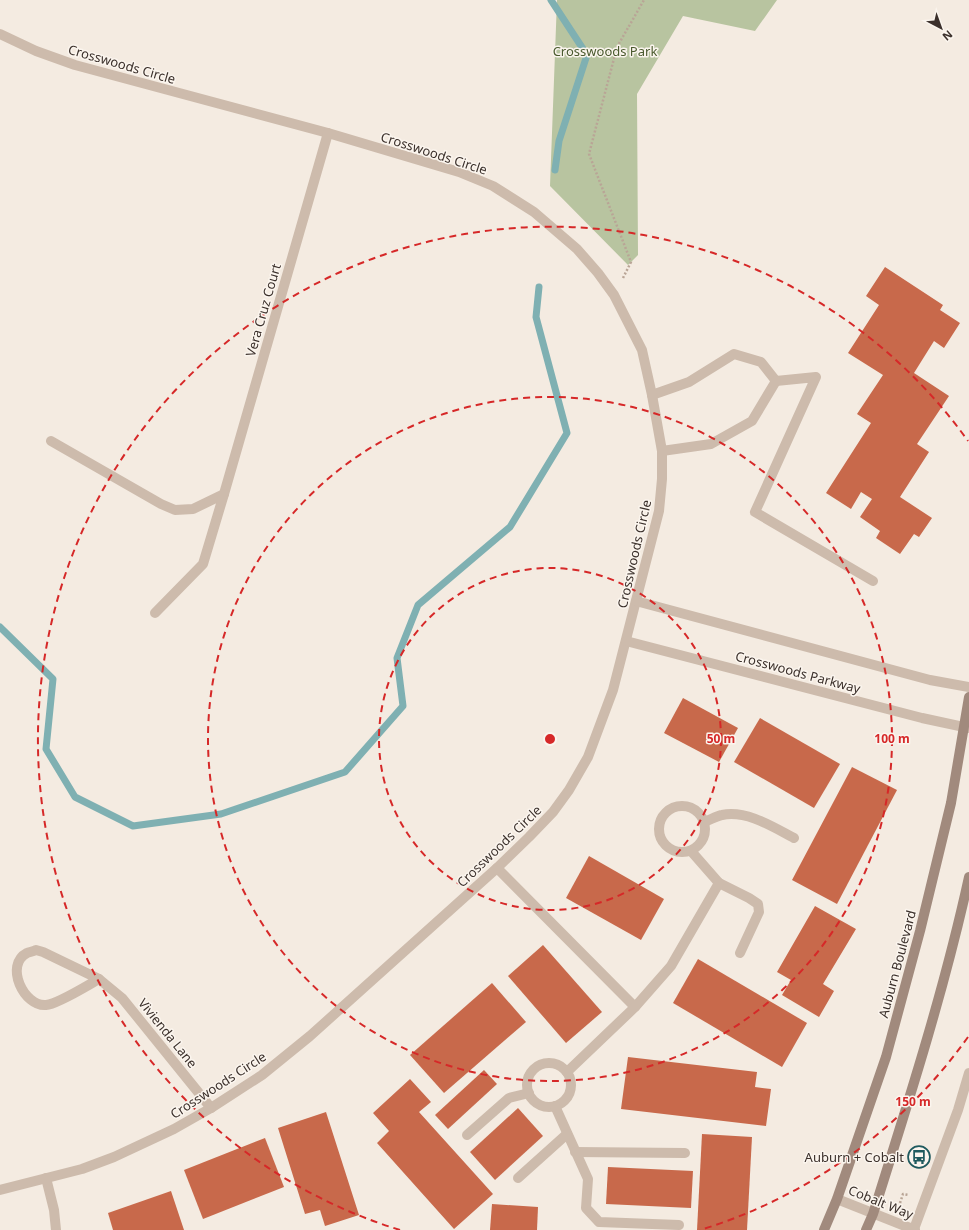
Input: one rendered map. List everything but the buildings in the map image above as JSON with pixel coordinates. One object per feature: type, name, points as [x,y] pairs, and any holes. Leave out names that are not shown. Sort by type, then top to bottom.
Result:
[{"type":"main road","name":"Auburn Boulevard","points":[[824,1230],[837,1199],[886,1057],[920,931],[951,803],[966,727],[969,697]]},
{"type":"main road","points":[[866,1230],[873,1214],[922,1057],[958,926],[969,877]]},
{"type":"street","name":"Crosswoods Circle","points":[[0,34],[75,65],[328,134],[459,172],[493,186],[522,204],[556,229],[577,248],[614,295],[642,350],[662,451],[662,479],[659,511],[613,690],[588,756],[553,812],[497,868],[310,1036],[262,1075],[211,1108],[174,1129],[114,1157],[82,1168],[0,1190]]},
{"type":"street","name":"Vera Cruz Court","points":[[155,613],[203,564],[328,134]]},
{"type":"street","points":[[652,396],[689,382],[734,354],[761,362],[776,381]]},
{"type":"street","points":[[776,381],[816,377],[755,512],[874,581]]},
{"type":"street","points":[[662,451],[711,444],[752,421],[776,381]]},
{"type":"street","points":[[51,441],[161,504],[175,510],[193,509],[224,494]]},
{"type":"street","name":"Crosswoods Parkway","points":[[636,601],[930,680],[969,687]]},
{"type":"street","name":"Crosswoods Parkway","points":[[626,641],[922,718],[966,727]]},
{"type":"street","points":[[686,806],[698,811],[704,822],[705,834],[701,844],[691,851],[679,853],[667,848],[659,838],[658,826],[663,814],[674,807],[686,806]]},
{"type":"street","points":[[704,822],[723,815],[739,814],[750,817],[794,838]]},
{"type":"street","points":[[691,851],[719,883],[758,904],[759,912],[740,953]]},
{"type":"street","points":[[497,868],[635,1007]]},
{"type":"street","points":[[567,1072],[635,1007],[671,966],[719,883]]},
{"type":"street","name":"Vivienda Lane","points":[[99,979],[55,1003],[46,1005],[36,1003],[28,996],[19,982],[16,969],[20,959],[27,953],[36,950],[99,979],[122,998],[211,1108]]},
{"type":"street","points":[[548,1063],[559,1065],[567,1072],[571,1082],[570,1092],[564,1101],[555,1106],[544,1106],[534,1102],[529,1093],[527,1083],[530,1073],[538,1066],[548,1063]]},
{"type":"street","points":[[914,1230],[958,1110],[969,1073]]},
{"type":"street","points":[[468,1135],[509,1098],[529,1093]]},
{"type":"street","points":[[555,1106],[588,1179],[586,1208],[599,1222],[679,1225]]},
{"type":"street","points":[[518,1178],[567,1134]]},
{"type":"street","points":[[575,1152],[685,1153]]},
{"type":"street","points":[[46,1178],[54,1210],[56,1230]]},
{"type":"street","name":"Cobalt Way","points":[[837,1199],[914,1230]]},
{"type":"path","points":[[631,262],[589,154],[617,47],[644,0]]},
{"type":"path","points":[[900,1203],[903,1194],[912,1196]]},
{"type":"green space","name":"Crosswoods Park","points":[[557,0],[777,0],[755,31],[683,16],[637,94],[638,255],[628,265],[550,186]]},
{"type":"waterway","points":[[551,0],[587,55],[559,141],[555,170]]},
{"type":"waterway","points":[[0,627],[53,679],[46,749],[75,797],[133,826],[221,814],[345,772],[403,706],[397,658],[418,605],[510,527],[567,433],[536,317],[539,287]]},
{"type":"place","name":"Auburn + Cobalt","points":[[919,1157]]}]
